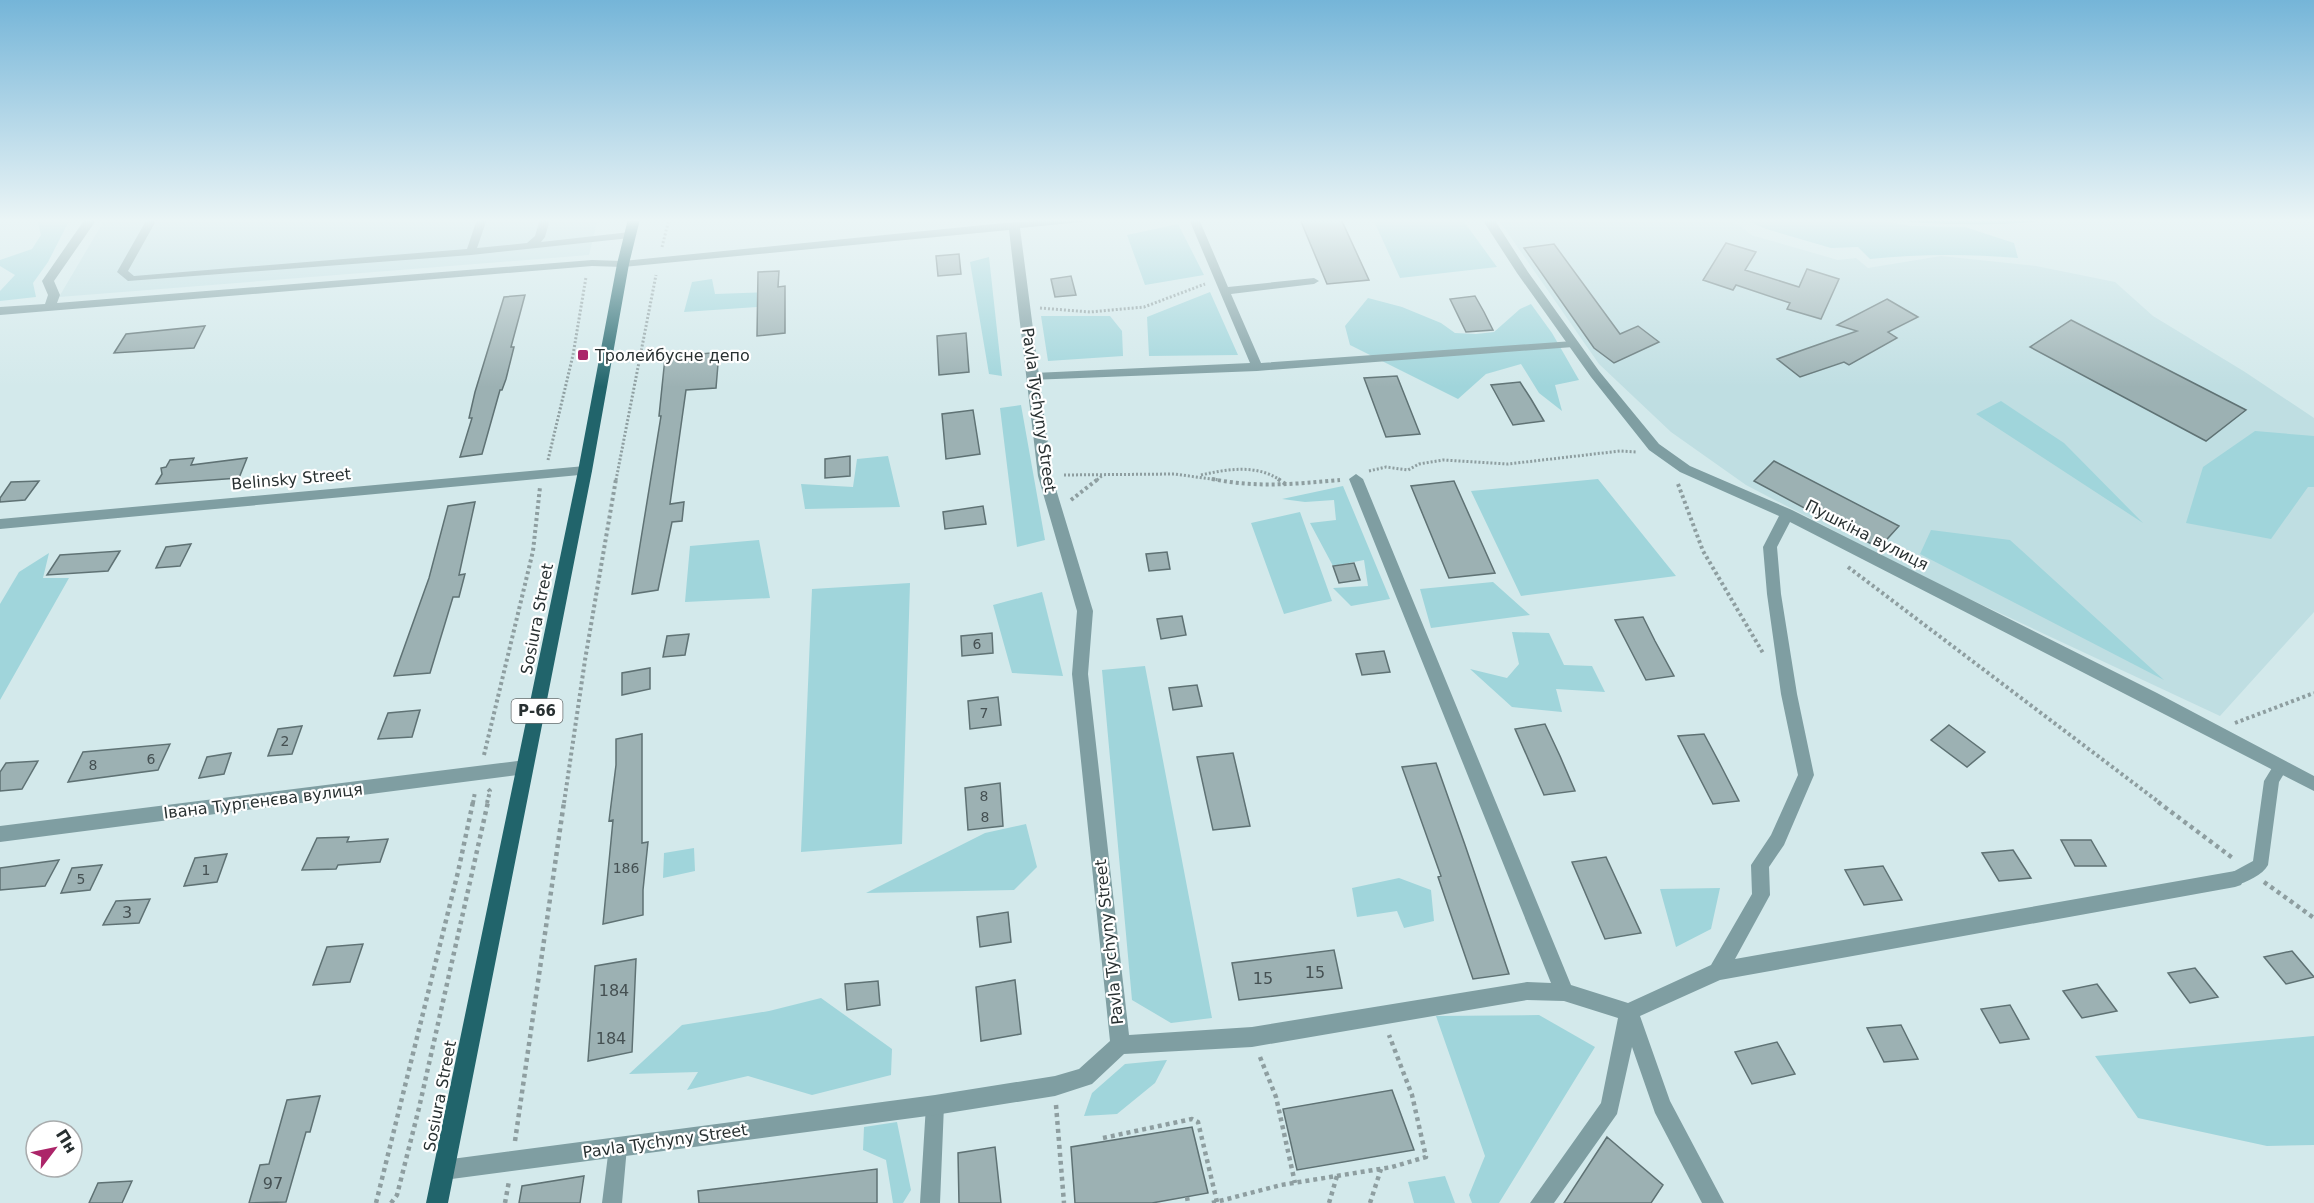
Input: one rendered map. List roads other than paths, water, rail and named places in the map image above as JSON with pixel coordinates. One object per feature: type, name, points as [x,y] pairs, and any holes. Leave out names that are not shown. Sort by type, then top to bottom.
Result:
[{"type":"main road","name":"Sosiura Street","points":[[437,1203],[585,471],[621,275]]},
{"type":"street","points":[[50,307],[54,295],[48,281],[52,275]]},
{"type":"street","points":[[0,311],[442,275]]},
{"type":"street","name":"Pavla Tychyny Street","points":[[444,1170],[935,1105],[1055,1086],[1085,1077],[1120,1045],[1080,674],[1085,611],[1045,476],[1034,376],[1019,275]]},
{"type":"street","name":"Пушкіна вулиця","points":[[1526,275],[1573,344],[1654,447],[1685,469],[1787,514],[2314,784]]},
{"type":"street","name":"Belinsky Street","points":[[0,524],[585,471]]},
{"type":"street","points":[[1356,479],[1564,992]]},
{"type":"street","points":[[1718,971],[1761,896],[1760,866],[1778,840],[1806,775],[1788,683],[1774,594],[1770,547],[1787,514]]},
{"type":"street","name":"Івана Тургенєва вулиця","points":[[0,834],[525,767]]},
{"type":"street","points":[[1120,1045],[1252,1036],[1527,991],[1564,992],[1629,1012],[1718,971],[2242,875]]},
{"type":"street","points":[[1541,1203],[1610,1107],[1629,1012]]},
{"type":"street","points":[[1629,1012],[1662,1106],[1713,1203]]},
{"type":"lane","points":[[126,275],[132,279],[180,275]]},
{"type":"lane","points":[[1218,275],[1257,367]]},
{"type":"lane","points":[[1225,291],[1314,281]]},
{"type":"lane","points":[[1034,376],[1257,367],[1573,344]]},
{"type":"lane","points":[[2242,875],[2259,865],[2272,782],[2280,767]]},
{"type":"lane","points":[[930,1203],[935,1105]]},
{"type":"lane","points":[[612,1203],[618,1147]]},
{"type":"place","name":"Тролейбусне депо","points":[[583,355]]}]
